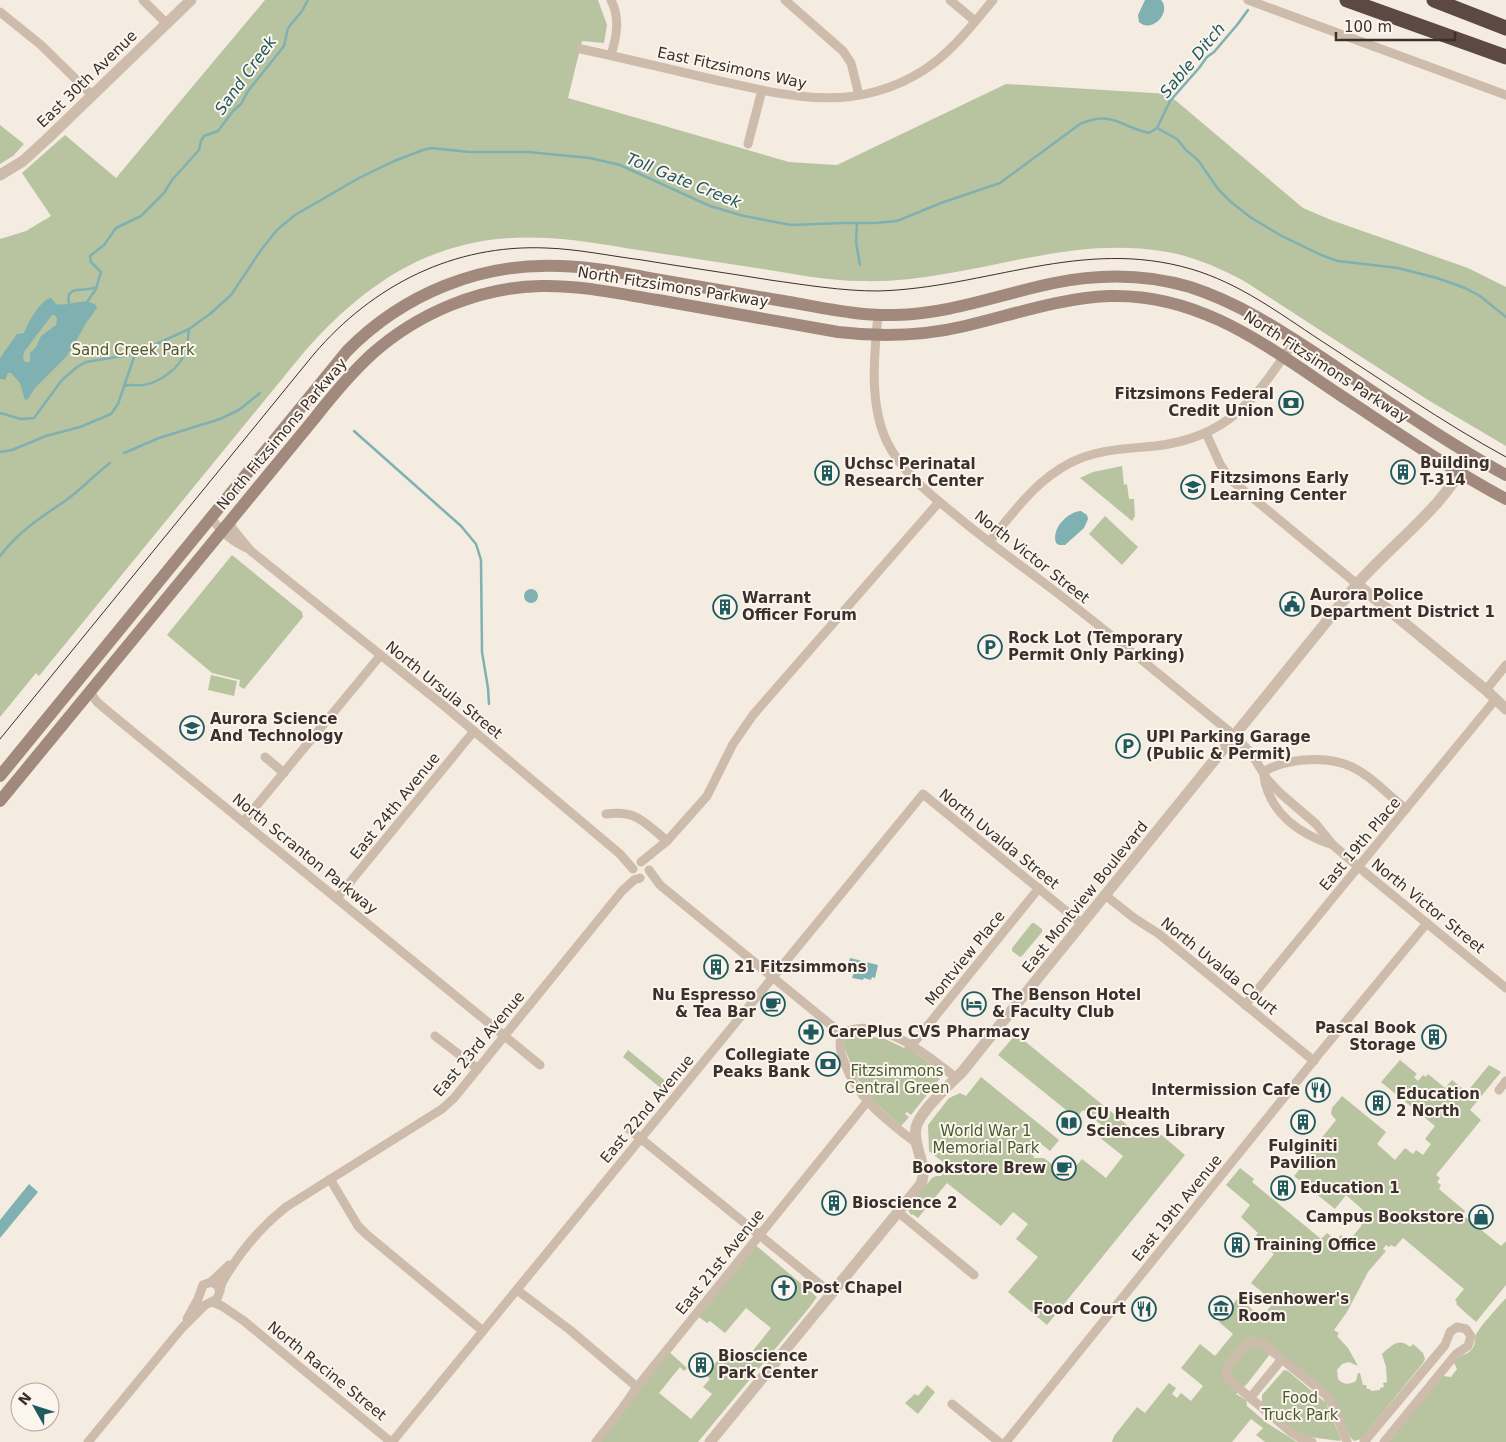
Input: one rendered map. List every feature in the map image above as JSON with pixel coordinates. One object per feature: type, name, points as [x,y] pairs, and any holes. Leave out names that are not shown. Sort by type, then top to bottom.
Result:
[{"type":"highway","points":[[1347,0],[1506,57]]},
{"type":"highway","points":[[1434,0],[1506,28]]},
{"type":"highway","points":[[1439,0],[1506,20]]},
{"type":"highway","points":[[1410,23],[1506,65]]},
{"type":"main road","name":"North Fitzsimons Parkway","points":[[0,776],[330,370],[358,339],[406,304],[438,289],[476,275],[504,269],[540,265],[584,267],[841,311],[878,315],[941,311],[1054,283],[1081,279],[1108,277],[1141,278],[1176,284],[1223,299],[1254,315],[1471,456],[1506,475]]},
{"type":"main road","name":"North Fitzsimons Parkway","points":[[0,801],[328,401],[373,353],[416,322],[446,308],[482,295],[507,289],[540,286],[598,290],[838,332],[876,336],[920,334],[956,328],[1073,300],[1108,296],[1139,297],[1172,303],[1217,318],[1251,336],[1460,474],[1506,499]]},
{"type":"street","points":[[143,0],[167,24]]},
{"type":"street","name":"East 30th Avenue","points":[[0,175],[24,159],[191,0]]},
{"type":"street","points":[[611,0],[615,8],[617,20],[615,42],[611,55]]},
{"type":"street","points":[[784,0],[843,51],[851,63],[859,95]]},
{"type":"street","points":[[950,0],[975,21]]},
{"type":"street","name":"East Fitzsimons Way","points":[[581,49],[804,98],[819,99],[859,95],[899,83],[924,70],[952,48],[993,0]]},
{"type":"street","points":[[1248,0],[1506,94]]},
{"type":"street","points":[[0,12],[40,45],[92,95]]},
{"type":"street","points":[[748,144],[762,90]]},
{"type":"street","name":"North Victor Street","points":[[878,315],[876,336],[878,416],[894,454],[906,471],[939,502],[1059,594],[1234,736],[1251,753],[1280,793],[1316,824],[1333,845],[1506,988]]},
{"type":"street","points":[[989,542],[1038,485],[1069,463],[1103,451],[1178,442],[1206,433],[1228,421],[1243,409],[1264,385],[1295,340]]},
{"type":"street","points":[[1206,433],[1220,464],[1229,478],[1486,690],[1506,709]]},
{"type":"street","name":"East Montview Boulevard","points":[[710,1442],[919,1186],[923,1179],[923,1169],[916,1143],[915,1131],[918,1122],[991,1036],[1357,584],[1437,503],[1460,474],[1471,456]]},
{"type":"street","name":"East 23rd Avenue","points":[[211,1282],[237,1259],[272,1218],[286,1207],[442,1109],[454,1098],[622,891],[637,866],[667,841],[706,796],[728,752],[753,715],[939,502]]},
{"type":"street","name":"North Ursula Street","points":[[211,518],[235,543],[250,550]]},
{"type":"street","name":"North Ursula Street","points":[[231,520],[232,528],[250,550],[443,705],[620,854],[637,866]]},
{"type":"street","points":[[243,822],[380,656]]},
{"type":"street","points":[[1486,690],[1506,665]]},
{"type":"street","name":"North Scranton Parkway","points":[[90,692],[104,708],[540,1065]]},
{"type":"street","name":"East 19th Place","points":[[1245,1005],[1495,700]]},
{"type":"street","name":"East 24th Avenue","points":[[336,898],[474,731]]},
{"type":"street","points":[[265,758],[284,773]]},
{"type":"street","points":[[1263,772],[1275,765],[1286,762],[1321,759],[1337,760],[1357,769],[1406,809]]},
{"type":"street","name":"North Victor Street","points":[[1263,772],[1269,797],[1277,810],[1308,834],[1333,845]]},
{"type":"street","name":"North Uvalda Street","points":[[923,794],[1082,924]]},
{"type":"street","name":"East 22nd Avenue","points":[[392,1442],[923,794]]},
{"type":"street","points":[[606,814],[623,812],[635,816],[667,841]]},
{"type":"street","name":"East 23rd Avenue","points":[[622,891],[645,873],[658,849]]},
{"type":"street","points":[[645,873],[647,864],[637,866],[635,875],[645,873],[842,1034]]},
{"type":"street","name":"Montview Place","points":[[912,1045],[1039,888]]},
{"type":"street","name":"North Uvalda Court","points":[[1105,895],[1134,918],[1159,934],[1314,1061]]},
{"type":"street","name":"East 19th Avenue","points":[[1006,1442],[1427,923]]},
{"type":"street","points":[[842,1034],[857,1029],[875,1030],[903,1039],[928,1055],[955,1077]]},
{"type":"street","points":[[842,1034],[840,1043],[842,1055],[851,1078],[867,1102],[916,1143]]},
{"type":"street","points":[[436,1036],[478,1069]]},
{"type":"street","points":[[1499,1090],[1506,1082]]},
{"type":"street","name":"East 21st Avenue","points":[[596,1442],[637,1386],[867,1102]]},
{"type":"street","points":[[629,1129],[832,1294]]},
{"type":"street","points":[[330,1179],[358,1226],[366,1234],[484,1331]]},
{"type":"street","points":[[898,1212],[974,1275]]},
{"type":"street","name":"East 23rd Avenue","points":[[220,1292],[224,1280],[237,1259]]},
{"type":"street","points":[[88,1442],[182,1328],[211,1302],[217,1299],[220,1292],[216,1285],[211,1282],[202,1285],[200,1294],[182,1328]]},
{"type":"street","points":[[517,1290],[570,1330],[637,1386]]},
{"type":"street","name":"North Racine Street","points":[[220,1292],[244,1321]]},
{"type":"street","points":[[200,1294],[204,1301],[211,1302]]},
{"type":"street","name":"North Racine Street","points":[[211,1302],[222,1306],[244,1321],[392,1442]]},
{"type":"street","points":[[1364,1442],[1445,1345],[1450,1332],[1457,1327],[1466,1329],[1471,1336],[1469,1344],[1456,1354],[1384,1442]]},
{"type":"street","points":[[1312,1442],[1292,1433],[1227,1377],[1226,1370],[1229,1364],[1244,1346],[1253,1341],[1262,1343],[1330,1400],[1347,1442]]},
{"type":"street","points":[[1250,1398],[1282,1359]]},
{"type":"street","points":[[952,1404],[999,1442]]},
{"type":"green space","name":"Sand Creek Park","points":[[265,0],[598,0],[607,25],[604,43],[582,41],[568,98],[789,162],[837,165],[1006,84],[1168,94],[1303,208],[1331,220],[1468,268],[1506,287],[1506,446],[1428,400],[1244,281],[1204,262],[1183,255],[1123,248],[1085,249],[936,275],[899,280],[861,281],[812,277],[566,240],[507,238],[488,240],[444,251],[420,260],[378,284],[340,315],[305,351],[39,676],[36,673],[0,717],[0,239],[26,231],[51,216],[22,173],[65,135],[116,178]]},
{"type":"green space","points":[[0,125],[24,144],[13,156],[0,164]]},
{"type":"green space","points":[[1122,466],[1124,485],[1127,484],[1129,499],[1134,499],[1135,516],[1132,521],[1080,478],[1093,472]]},
{"type":"green space","points":[[1105,516],[1138,547],[1122,565],[1089,534]]},
{"type":"green space","points":[[232,555],[302,612],[303,617],[244,689],[239,686],[240,680],[212,673],[167,635]]},
{"type":"green space","points":[[211,675],[237,681],[234,696],[208,690]]},
{"type":"green space","points":[[1032,923],[1042,929],[1042,932],[1020,957],[1012,951],[1012,948]]},
{"type":"green space","name":"Fitzsimmons Central Green","points":[[856,1032],[857,1034],[885,1039],[904,1048],[906,1046],[939,1070],[937,1072],[939,1074],[940,1072],[942,1074],[911,1115],[907,1112],[905,1114],[909,1117],[902,1125],[866,1095],[868,1093],[855,1075],[845,1049],[843,1050],[845,1043],[843,1042],[850,1034],[851,1036]]},
{"type":"green space","name":"World War 1 Memorial Park","points":[[1016,1034],[1142,1137],[1151,1126],[1185,1155],[1047,1325],[1008,1292],[1038,1257],[1016,1239],[1028,1224],[1013,1212],[1001,1226],[947,1183],[918,1218],[911,1215],[908,1210],[911,1203],[932,1178],[941,1176],[949,1167],[929,1151],[928,1125],[949,1098],[960,1093],[966,1096],[981,1077],[1059,1140],[1050,1151],[1040,1143],[1031,1148],[1034,1158],[1044,1158],[1067,1177],[1082,1159],[1106,1178],[1123,1156],[1099,1137],[1105,1128],[1083,1110],[1076,1118],[998,1055]]},
{"type":"green space","points":[[628,1050],[668,1083],[663,1090],[623,1057]]},
{"type":"green space","points":[[1400,1060],[1417,1074],[1414,1077],[1418,1081],[1423,1075],[1426,1077],[1428,1074],[1445,1088],[1452,1080],[1467,1092],[1489,1065],[1501,1072],[1470,1110],[1481,1120],[1436,1175],[1440,1178],[1437,1182],[1441,1185],[1439,1189],[1465,1211],[1463,1215],[1501,1246],[1506,1241],[1506,1285],[1476,1322],[1456,1304],[1455,1300],[1464,1289],[1403,1238],[1395,1247],[1386,1245],[1383,1249],[1386,1251],[1368,1272],[1347,1312],[1334,1330],[1339,1333],[1337,1336],[1348,1348],[1358,1366],[1349,1362],[1342,1364],[1337,1370],[1338,1379],[1347,1384],[1351,1383],[1356,1381],[1358,1373],[1360,1373],[1363,1385],[1366,1385],[1367,1389],[1371,1391],[1380,1390],[1380,1388],[1384,1387],[1383,1383],[1387,1382],[1386,1367],[1382,1354],[1399,1343],[1410,1347],[1413,1344],[1423,1353],[1425,1359],[1361,1439],[1354,1441],[1350,1437],[1333,1398],[1274,1349],[1247,1384],[1236,1394],[1246,1400],[1247,1406],[1267,1423],[1297,1442],[1265,1442],[1256,1435],[1263,1428],[1251,1419],[1232,1442],[1112,1442],[1114,1436],[1137,1407],[1145,1413],[1169,1383],[1176,1388],[1172,1394],[1177,1398],[1181,1393],[1191,1401],[1203,1386],[1181,1368],[1200,1344],[1215,1356],[1233,1334],[1219,1322],[1238,1298],[1262,1317],[1274,1302],[1251,1283],[1274,1254],[1254,1238],[1258,1233],[1241,1217],[1250,1205],[1226,1185],[1240,1168],[1254,1179],[1252,1182],[1321,1239],[1327,1233],[1336,1240],[1341,1235],[1349,1241],[1362,1225],[1356,1219],[1363,1210],[1346,1195],[1335,1209],[1294,1176],[1304,1164],[1304,1160],[1336,1120],[1331,1114],[1332,1108],[1342,1096],[1386,1132],[1377,1144],[1395,1160],[1405,1148],[1413,1154],[1416,1150],[1423,1155],[1431,1144],[1425,1139],[1435,1126],[1381,1082]]},
{"type":"green space","points":[[753,1243],[817,1297],[809,1308],[698,1442],[595,1442],[667,1350],[687,1368],[684,1371],[680,1367],[659,1393],[691,1419],[712,1394],[703,1387],[710,1379],[706,1375],[718,1360],[723,1364],[733,1355],[743,1363],[771,1328],[746,1308],[725,1333],[710,1321],[707,1323],[695,1314]]},
{"type":"green space","points":[[1506,1298],[1506,1442],[1388,1442],[1443,1376],[1451,1377],[1457,1369],[1454,1363],[1456,1360],[1472,1349],[1478,1331]]},
{"type":"green space","name":"Food Truck Park","points":[[1284,1370],[1288,1371],[1326,1403],[1341,1439],[1340,1441],[1309,1437],[1297,1432],[1262,1404],[1262,1395]]},
{"type":"green space","points":[[927,1385],[935,1392],[918,1414],[905,1403],[915,1394],[918,1396]]},
{"type":"water","points":[[1145,0],[1161,0],[1164,5],[1164,10],[1159,20],[1149,25],[1139,22],[1138,15]]},
{"type":"water","points":[[51,298],[56,304],[61,305],[86,301],[96,305],[97,308],[66,357],[25,400],[20,383],[11,373],[8,373],[5,380],[0,379],[0,358],[17,334],[24,333],[35,312]],"holes":[[[52,315],[55,315],[57,319],[56,325],[41,336],[36,347],[30,353],[30,362],[25,362],[23,358],[24,352]]]},
{"type":"water","points":[[1081,511],[1087,515],[1088,519],[1084,528],[1065,545],[1056,543],[1056,532],[1061,522],[1070,514]]},
{"type":"water","points":[[531,589],[536,591],[538,596],[536,601],[531,603],[526,601],[524,596],[526,591]]},
{"type":"water","points":[[850,958],[878,965],[875,978],[872,977],[871,980],[864,978],[863,980],[852,978],[855,969],[858,969],[858,972],[864,973],[866,968],[849,963]]},
{"type":"water","points":[[29,1184],[38,1192],[0,1238],[0,1220]]},
{"type":"waterway","name":"Sand Creek","points":[[87,302],[96,289],[101,272],[91,262],[90,256],[104,245],[116,228],[141,216],[164,193],[172,180],[199,150],[204,136],[218,131],[233,111],[241,104],[248,91],[284,46],[288,28],[302,11],[308,0]]},
{"type":"waterway","name":"Sable Ditch","points":[[1157,128],[1170,101],[1207,57],[1214,52],[1248,10]]},
{"type":"waterway","name":"Toll Gate Creek","points":[[0,413],[21,419],[34,418],[62,380],[77,367],[86,362],[135,354],[189,329],[210,314],[231,295],[261,250],[277,230],[295,215],[359,178],[394,161],[431,148],[469,152],[528,152],[590,158],[620,165],[710,206],[744,216],[791,225],[875,223],[897,221],[941,203],[1000,183],[1080,124],[1092,120],[1109,119],[1149,133],[1157,128],[1177,139],[1198,160],[1218,189],[1231,202],[1250,217],[1280,235],[1338,261],[1398,268],[1437,278],[1465,288],[1480,296],[1506,317]]},
{"type":"waterway","points":[[857,223],[856,242],[860,265]]},
{"type":"waterway","name":"Sand Creek","points":[[69,307],[71,292],[96,287]]},
{"type":"waterway","points":[[124,386],[144,385],[156,381],[174,369],[185,352],[189,329]]},
{"type":"waterway","points":[[0,452],[12,450],[46,436],[80,427],[111,414],[118,404],[135,354]]},
{"type":"waterway","points":[[124,453],[159,438],[220,419],[239,410],[260,393]]},
{"type":"waterway","points":[[354,431],[461,526],[476,544],[481,560],[482,652],[489,704]]},
{"type":"waterway","points":[[0,556],[22,532],[71,497],[110,463]]},
{"type":"tram line","points":[[0,739],[314,354],[337,329],[389,289],[418,274],[448,262],[479,253],[512,249],[546,248],[570,250],[810,286],[878,291],[918,288],[1073,261],[1111,259],[1151,261],[1191,269],[1242,290],[1435,415],[1506,457]]},
{"type":"place","name":"Fitzsimons Federal Credit Union","points":[[1291,403]]},
{"type":"place","name":"Building T-314","points":[[1403,472]]},
{"type":"place","name":"Uchsc Perinatal Research Center","points":[[827,473]]},
{"type":"place","name":"Fitzsimons Early Learning Center","points":[[1193,487]]},
{"type":"place","name":"Aurora Police Department District 1","points":[[1292,604]]},
{"type":"place","name":"Warrant Officer Forum","points":[[725,607]]},
{"type":"place","name":"Rock Lot (Temporary Permit Only Parking)","points":[[990,647]]},
{"type":"place","name":"Aurora Science And Technology","points":[[192,728]]},
{"type":"place","name":"UPI Parking Garage (Public & Permit)","points":[[1128,746]]},
{"type":"place","name":"21 Fitzsimmons","points":[[716,967]]},
{"type":"place","name":"Nu Espresso & Tea Bar","points":[[773,1004]]},
{"type":"place","name":"The Benson Hotel & Faculty Club","points":[[974,1004]]},
{"type":"place","name":"CarePlus CVS Pharmacy","points":[[811,1032]]},
{"type":"place","name":"Pascal Book Storage","points":[[1434,1037]]},
{"type":"place","name":"Collegiate Peaks Bank","points":[[828,1064]]},
{"type":"place","name":"Intermission Cafe","points":[[1318,1090]]},
{"type":"place","name":"Education 2 North","points":[[1378,1103]]},
{"type":"place","name":"Fulginiti Pavilion","points":[[1303,1122]]},
{"type":"place","name":"CU Health Sciences Library","points":[[1069,1123]]},
{"type":"place","name":"Bookstore Brew","points":[[1064,1168]]},
{"type":"place","name":"Education 1","points":[[1283,1188]]},
{"type":"place","name":"Bioscience 2","points":[[834,1203]]},
{"type":"place","name":"Campus Bookstore","points":[[1481,1217]]},
{"type":"place","name":"Training Office","points":[[1237,1245]]},
{"type":"place","name":"Post Chapel","points":[[784,1288]]},
{"type":"place","name":"Eisenhower's Room","points":[[1221,1308]]},
{"type":"place","name":"Food Court","points":[[1144,1309]]},
{"type":"place","name":"Bioscience Park Center","points":[[701,1365]]}]
